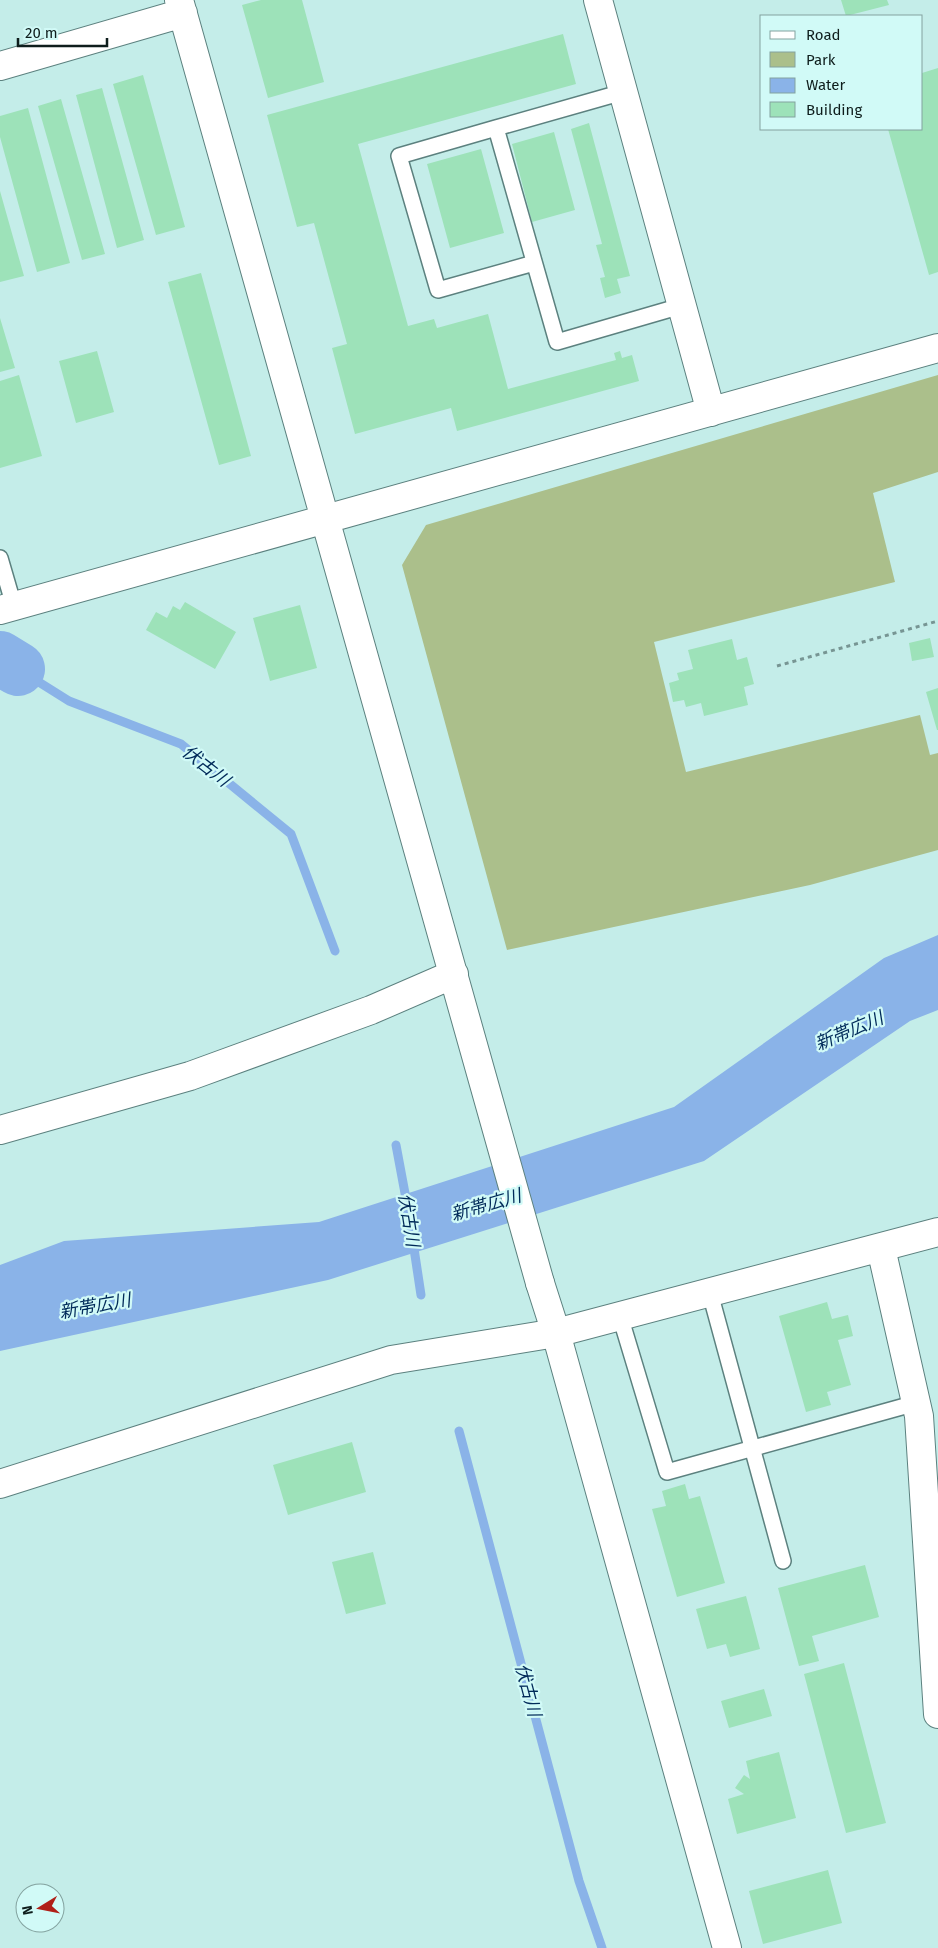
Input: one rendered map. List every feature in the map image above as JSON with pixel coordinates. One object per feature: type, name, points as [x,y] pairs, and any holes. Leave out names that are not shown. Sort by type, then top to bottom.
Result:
[{"type":"street","points":[[598,0],[711,412]]},
{"type":"street","points":[[0,66],[181,6],[540,1283],[556,1333],[727,1948]]},
{"type":"street","points":[[6,608],[938,348]]},
{"type":"street","points":[[0,1130],[190,1076],[371,1010],[454,974]]},
{"type":"street","points":[[0,1484],[391,1360],[556,1333],[938,1232]]},
{"type":"street","points":[[881,1248],[919,1416],[938,1714]]},
{"type":"lane","points":[[534,263],[438,290],[399,156],[623,92]]},
{"type":"lane","points":[[496,128],[557,342],[681,306]]},
{"type":"lane","points":[[0,558],[6,608]]},
{"type":"lane","points":[[710,1293],[783,1561]]},
{"type":"lane","points":[[620,1316],[667,1472],[916,1403]]},
{"type":"path","points":[[777,666],[938,621]]},
{"type":"green space","points":[[938,375],[938,472],[873,493],[895,582],[654,642],[686,772],[920,715],[930,755],[938,753],[938,850],[810,885],[507,950],[402,565],[426,525]]},
{"type":"water","name":"新帯広川","points":[[938,935],[938,1010],[910,1021],[704,1161],[328,1280],[0,1351],[0,1265],[64,1241],[319,1222],[674,1107],[884,958]]},
{"type":"building","points":[[261,0],[302,0],[324,82],[268,98],[242,5]]},
{"type":"building","points":[[841,0],[887,0],[889,5],[850,15],[846,15]]},
{"type":"building","points":[[563,34],[576,84],[358,144],[408,326],[434,319],[437,328],[488,314],[508,389],[616,360],[614,353],[620,351],[622,358],[632,355],[639,381],[457,431],[451,408],[355,434],[332,348],[347,344],[314,223],[297,227],[267,115]]},
{"type":"building","points":[[938,68],[938,272],[929,275],[888,130],[923,130],[923,73]]},
{"type":"building","points":[[143,75],[185,227],[156,235],[113,84]]},
{"type":"building","points":[[102,88],[144,240],[117,248],[76,95]]},
{"type":"building","points":[[61,99],[105,254],[82,260],[38,106]]},
{"type":"building","points":[[28,108],[70,263],[37,272],[0,137],[0,116]]},
{"type":"building","points":[[589,123],[630,276],[617,279],[621,293],[605,298],[600,278],[605,277],[596,245],[602,244],[571,129]]},
{"type":"building","points":[[554,132],[575,210],[532,222],[512,144]]},
{"type":"building","points":[[481,149],[504,233],[450,248],[427,164]]},
{"type":"building","points":[[0,191],[24,276],[0,282]]},
{"type":"building","points":[[201,273],[251,456],[219,465],[168,282]]},
{"type":"building","points":[[0,318],[15,368],[0,372]]},
{"type":"building","points":[[97,351],[114,412],[76,423],[59,361]]},
{"type":"building","points":[[19,375],[42,456],[0,468],[0,381]]},
{"type":"building","points":[[185,602],[236,632],[215,669],[146,630],[156,612],[167,618],[173,606],[180,610]]},
{"type":"building","points":[[300,605],[317,668],[270,681],[253,618]]},
{"type":"building","points":[[930,638],[934,657],[912,661],[909,643]]},
{"type":"building","points":[[732,639],[737,660],[747,657],[754,684],[744,687],[748,705],[704,716],[701,703],[686,707],[684,700],[673,702],[669,683],[679,680],[677,673],[693,669],[688,650]]},
{"type":"building","points":[[938,688],[938,730],[937,730],[926,692]]},
{"type":"building","points":[[827,1302],[832,1319],[848,1315],[853,1336],[838,1340],[851,1385],[827,1392],[831,1405],[806,1412],[779,1316]]},
{"type":"building","points":[[352,1442],[366,1492],[288,1515],[273,1465]]},
{"type":"building","points":[[685,1484],[689,1499],[700,1496],[725,1583],[677,1597],[652,1509],[666,1506],[662,1491]]},
{"type":"building","points":[[373,1552],[386,1604],[346,1614],[332,1562]]},
{"type":"building","points":[[865,1565],[879,1617],[812,1636],[819,1661],[799,1666],[778,1588]]},
{"type":"building","points":[[746,1596],[760,1649],[730,1657],[726,1644],[707,1649],[696,1609]]},
{"type":"building","points":[[844,1663],[886,1823],[846,1833],[804,1674]]},
{"type":"building","points":[[764,1689],[772,1716],[729,1728],[721,1701]]},
{"type":"building","points":[[779,1752],[796,1818],[737,1834],[728,1799],[744,1794],[735,1788],[744,1775],[750,1779],[746,1761]]},
{"type":"building","points":[[828,1870],[842,1923],[763,1944],[749,1891]]},
{"type":"waterway","name":"伏古川","points":[[0,658],[18,669]]},
{"type":"waterway","name":"伏古川","points":[[18,669],[69,701],[181,744],[291,834],[335,951]]},
{"type":"waterway","name":"伏古川","points":[[396,1145],[407,1204]]},
{"type":"waterway","name":"伏古川","points":[[413,1242],[421,1295]]},
{"type":"waterway","name":"伏古川","points":[[459,1431],[579,1881],[602,1948]]}]
